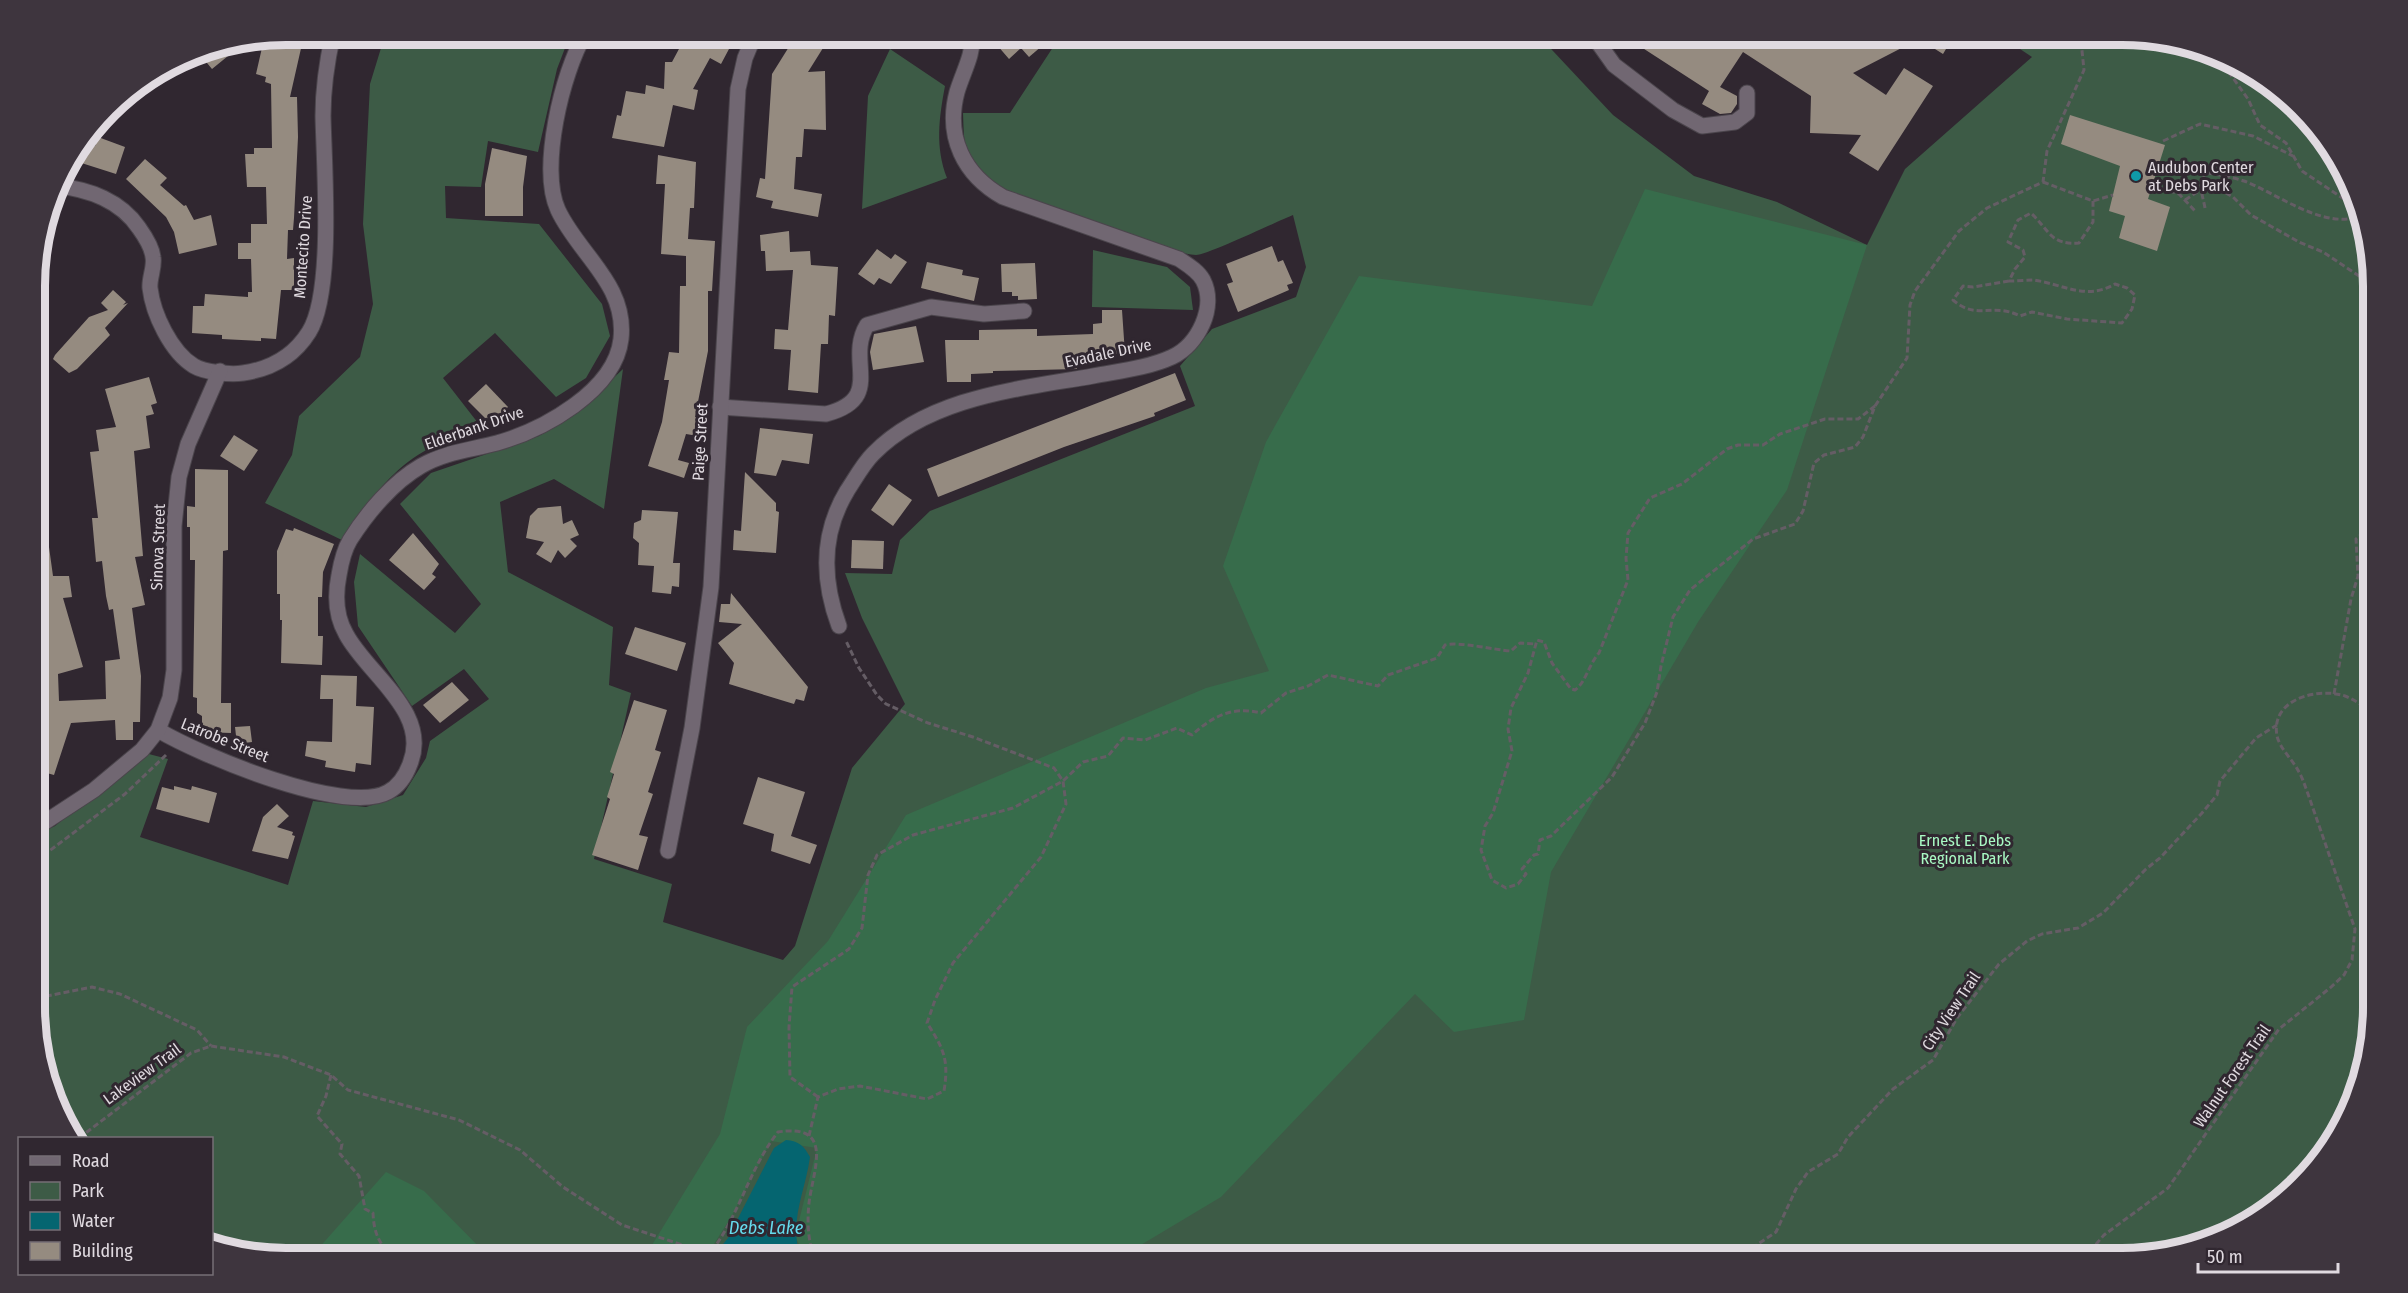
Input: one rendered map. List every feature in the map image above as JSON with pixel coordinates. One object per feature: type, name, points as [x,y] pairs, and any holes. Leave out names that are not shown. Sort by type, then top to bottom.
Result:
[{"type":"street","name":"Montecito Drive","points":[[66,188],[101,197],[128,214],[140,229],[153,257],[150,287],[156,309],[177,351],[195,367],[240,374],[281,361],[299,347],[311,329],[317,311],[325,242],[323,114],[332,45]]},
{"type":"street","name":"Elderbank Drive","points":[[362,799],[389,792],[400,783],[413,756],[415,740],[410,721],[397,699],[356,650],[339,616],[336,595],[348,544],[367,516],[407,475],[444,455],[516,437],[575,404],[598,386],[615,360],[621,340],[618,305],[609,281],[559,212],[550,183],[551,153],[569,72],[580,45]]},
{"type":"street","name":"Paige Street","points":[[668,851],[692,728],[708,612],[738,89],[750,45]]},
{"type":"street","name":"Evadale Drive","points":[[839,626],[830,602],[826,576],[831,526],[855,479],[872,455],[893,436],[916,421],[954,406],[1028,388],[1132,369],[1172,357],[1187,348],[1197,335],[1205,314],[1208,297],[1203,280],[1192,267],[1179,259],[1003,197],[986,188],[972,174],[959,153],[953,134],[957,93],[972,53],[972,45]]},
{"type":"street","points":[[1600,45],[1614,65],[1673,110],[1702,126],[1735,122],[1747,113],[1747,93]]},
{"type":"street","points":[[720,407],[826,414],[837,411],[850,405],[857,396],[862,383],[861,342],[867,325],[931,307],[984,314],[1024,311]]},
{"type":"street","name":"Sinova Street","points":[[158,730],[170,698],[174,670],[174,526],[179,477],[188,444],[220,371]]},
{"type":"street","name":"Latrobe Street","points":[[45,822],[94,790],[142,750],[158,730],[179,743],[279,781],[331,795],[362,799]]},
{"type":"path","points":[[2043,182],[2047,151],[2084,70],[2081,45]]},
{"type":"path","points":[[2226,69],[2248,99],[2260,125],[2286,143],[2302,171],[2347,201],[2349,205]]},
{"type":"path","points":[[2163,141],[2200,124],[2253,136],[2295,157]]},
{"type":"path","points":[[2205,208],[2202,177],[2208,173],[2245,182],[2322,216],[2345,220],[2353,218]]},
{"type":"path","points":[[1875,406],[1858,419],[1825,419],[1780,434],[1763,445],[1737,444],[1682,484],[1650,498],[1628,533],[1626,558],[1628,580],[1614,618],[1599,653],[1575,690],[1552,663],[1542,639],[1537,640],[1535,644],[1528,673],[1511,708],[1508,729],[1512,751],[1494,813],[1485,826],[1481,850],[1492,880],[1506,888],[1518,884],[1526,874],[1522,869],[1534,855],[1538,854],[1540,840],[1551,836],[1612,777],[1653,706],[1673,617],[1690,590],[1753,539],[1795,524],[1803,511],[1814,463],[1824,455],[1855,447],[1863,437],[1875,406],[1907,358],[1908,319],[1915,291],[1959,231],[1986,208],[2043,182],[2092,201],[2113,195]]},
{"type":"path","points":[[2152,185],[2179,194],[2196,212]]},
{"type":"path","points":[[2185,200],[2202,189],[2217,188],[2233,197],[2251,215],[2299,242],[2323,252],[2362,278]]},
{"type":"path","points":[[2009,281],[2025,257],[2023,250],[2008,242],[2018,220],[2031,213],[2050,236],[2062,244],[2079,243],[2093,222],[2092,201]]},
{"type":"path","points":[[2032,280],[2066,289],[2102,292],[2115,284],[2127,288],[2134,295],[2132,309],[2122,322],[2067,319],[2032,312],[2020,316],[2007,309],[1980,312],[1963,309],[1953,300],[1963,286],[1973,287],[2009,281],[2032,280]]},
{"type":"path","points":[[2363,533],[2356,539],[2358,576],[2345,628],[2334,694],[2363,706]]},
{"type":"path","points":[[818,1097],[838,1089],[860,1086],[927,1099],[944,1091],[948,1066],[941,1044],[927,1023],[935,1000],[953,963],[1041,857],[1066,804],[1063,781],[1054,768],[904,713],[886,704],[877,695],[859,668],[839,626]]},
{"type":"path","points":[[818,1097],[790,1077],[789,1027],[792,987],[849,949],[862,928],[868,875],[877,855],[913,835],[1013,808],[1063,781],[1083,762],[1108,756],[1123,738],[1145,740],[1177,728],[1192,735],[1220,713],[1245,709],[1261,713],[1286,693],[1308,687],[1328,675],[1378,686],[1388,675],[1437,658],[1445,645],[1453,642],[1483,649],[1511,651],[1520,643],[1535,644]]},
{"type":"path","name":"City View Trail","points":[[1752,1248],[1776,1232],[1796,1189],[1808,1172],[1838,1154],[1848,1137],[1893,1089],[1933,1060],[1957,1018],[1999,964],[2027,941],[2042,934],[2078,928],[2103,913],[2146,869],[2160,858],[2202,813],[2217,795],[2220,781],[2256,738],[2277,725],[2280,714],[2298,698],[2312,694],[2334,694]]},
{"type":"path","name":"Walnut Forest Trail","points":[[2093,1248],[2104,1235],[2168,1188],[2279,1029],[2344,975],[2352,960],[2355,935],[2349,910],[2300,773],[2281,744],[2277,725]]},
{"type":"path","points":[[45,854],[125,794],[179,743]]},
{"type":"path","points":[[45,996],[92,987],[120,994],[197,1030],[211,1046],[284,1057],[331,1075],[348,1090],[459,1120],[520,1150],[563,1187],[622,1225],[692,1248]]},
{"type":"path","name":"Lakeview Trail","points":[[82,1135],[191,1053],[211,1046]]},
{"type":"path","points":[[331,1075],[317,1116],[342,1144],[340,1154],[359,1176],[365,1209],[373,1213],[375,1234],[383,1248]]},
{"type":"path","points":[[809,1136],[818,1097]]},
{"type":"path","points":[[713,1248],[765,1149],[778,1132],[793,1130],[809,1136],[818,1148],[807,1236],[811,1248]]},
{"type":"green space","points":[[382,45],[566,45],[557,69],[538,152],[488,141],[481,187],[445,186],[446,218],[539,224],[602,304],[610,336],[586,378],[556,397],[495,333],[443,378],[485,432],[445,442],[410,460],[384,484],[373,498],[353,527],[346,542],[265,503],[292,455],[299,416],[360,357],[373,304],[363,224],[370,84]]},
{"type":"green space","name":"Ernest E. Debs Regional Park","points":[[1054,45],[1547,45],[1613,115],[1694,176],[1777,202],[1867,245],[1905,169],[2032,57],[2014,45],[2122,45],[2154,47],[2185,53],[2214,63],[2243,77],[2269,95],[2293,115],[2313,139],[2338,179],[2355,223],[2361,254],[2363,286],[2363,1007],[2361,1039],[2350,1085],[2331,1128],[2313,1154],[2293,1178],[2269,1198],[2229,1223],[2185,1240],[2154,1246],[2122,1248],[286,1248],[254,1246],[213,1237],[213,1137],[83,1137],[63,1099],[53,1070],[47,1039],[45,831],[55,826],[145,753],[168,759],[140,837],[288,885],[313,801],[366,807],[403,795],[426,758],[430,741],[489,699],[464,669],[412,706],[358,626],[354,582],[360,554],[455,633],[481,604],[400,504],[431,473],[539,436],[583,407],[623,369],[604,509],[554,479],[500,502],[508,572],[613,627],[609,685],[631,693],[594,859],[672,884],[663,922],[783,960],[795,946],[852,768],[905,704],[862,618],[845,573],[892,574],[900,540],[930,511],[1195,406],[1180,366],[1212,329],[1296,297],[1306,267],[1293,215],[1228,244],[1196,255],[1153,245],[1085,222],[994,185],[981,177],[971,162],[964,139],[963,113],[1010,113]]},
{"type":"green space","points":[[890,49],[945,86],[939,132],[941,155],[947,178],[862,209],[868,96]]},
{"type":"green space","points":[[1645,189],[1867,245],[1787,490],[1698,622],[1551,872],[1524,1020],[1454,1032],[1415,994],[1221,1197],[1136,1248],[801,1248],[795,1237],[817,1148],[771,1141],[730,1219],[711,1248],[650,1248],[720,1134],[747,1027],[828,941],[906,815],[1206,688],[1269,671],[1223,566],[1266,442],[1359,276],[1592,306]]},
{"type":"green space","points":[[1093,250],[1167,267],[1190,287],[1193,310],[1092,307]]},
{"type":"green space","points":[[386,1172],[424,1191],[480,1248],[319,1248]]},
{"type":"water","name":"Debs Lake","points":[[786,1140],[794,1142],[801,1145],[810,1157],[797,1220],[798,1248],[720,1248],[728,1238],[774,1148]]},
{"type":"building","points":[[302,45],[290,97],[297,97],[298,137],[293,230],[288,230],[287,259],[294,258],[294,290],[281,290],[276,339],[261,338],[261,341],[222,339],[222,335],[192,333],[193,306],[204,306],[205,294],[248,297],[248,292],[252,292],[251,259],[238,259],[238,243],[251,243],[251,224],[267,224],[266,187],[247,187],[245,154],[254,154],[254,148],[272,148],[271,84],[265,82],[266,77],[256,74],[262,46]]},
{"type":"building","points":[[681,45],[731,45],[721,64],[710,58],[693,89],[698,90],[694,110],[673,105],[664,147],[612,138],[617,115],[621,116],[626,91],[645,94],[646,85],[664,89],[665,62],[672,62]]},
{"type":"building","points":[[790,45],[818,45],[823,48],[808,72],[825,71],[826,130],[804,129],[802,157],[796,157],[794,189],[822,194],[818,217],[771,208],[773,201],[756,197],[760,178],[765,179],[772,74]]},
{"type":"building","points":[[997,45],[1043,45],[1029,57],[1021,48],[1009,59]]},
{"type":"building","points":[[1638,45],[1907,45],[1853,73],[1886,95],[1904,68],[1933,86],[1878,171],[1849,153],[1861,135],[1810,133],[1811,96],[1743,52],[1720,87],[1737,96],[1737,104],[1731,113],[1720,114],[1702,104],[1709,91]]},
{"type":"building","points":[[1929,45],[1948,45],[1943,54]]},
{"type":"building","points":[[234,51],[212,69],[204,59]]},
{"type":"building","name":"Audubon Center at Debs Park","points":[[2070,115],[2165,145],[2148,199],[2170,207],[2157,251],[2119,238],[2125,216],[2109,211],[2120,166],[2061,144]]},
{"type":"building","points":[[98,137],[125,147],[116,174],[79,162],[91,145],[95,146]]},
{"type":"building","points":[[492,148],[527,156],[523,187],[523,216],[485,216],[485,184]]},
{"type":"building","points":[[658,155],[696,162],[694,208],[690,208],[688,239],[715,241],[712,291],[708,291],[708,351],[695,417],[701,418],[698,436],[686,434],[678,460],[689,463],[684,478],[648,466],[662,422],[669,380],[664,380],[669,352],[679,353],[680,286],[686,286],[686,256],[661,254],[665,184],[656,184]]},
{"type":"building","points":[[145,159],[167,178],[160,185],[184,206],[186,205],[194,220],[211,215],[217,245],[179,254],[174,232],[166,217],[126,179]]},
{"type":"building","points":[[789,231],[790,252],[810,251],[811,265],[838,267],[835,316],[829,315],[828,344],[821,344],[818,393],[788,390],[791,350],[774,349],[775,329],[788,330],[793,270],[766,271],[765,251],[761,251],[760,235]]},
{"type":"building","points":[[1272,246],[1278,262],[1283,260],[1293,283],[1287,285],[1289,290],[1238,312],[1227,284],[1233,282],[1226,264]]},
{"type":"building","points":[[877,249],[891,259],[895,254],[907,262],[891,284],[879,278],[874,285],[858,274]]},
{"type":"building","points":[[927,262],[963,270],[962,275],[979,278],[974,301],[921,288]]},
{"type":"building","points":[[1035,263],[1037,299],[1018,300],[1018,296],[1012,296],[1012,292],[1002,292],[1001,264]]},
{"type":"building","points":[[113,290],[126,302],[123,305],[128,303],[105,328],[110,335],[77,369],[69,373],[53,359],[55,355],[89,317],[108,310],[101,303]]},
{"type":"building","points":[[1102,310],[1122,310],[1125,354],[1113,354],[1114,358],[1077,359],[1077,369],[993,371],[993,373],[971,374],[971,382],[947,382],[945,340],[979,340],[979,330],[1037,329],[1037,336],[1093,334],[1093,324],[1102,323]]},
{"type":"building","points":[[916,326],[924,362],[873,370],[870,352],[874,334]]},
{"type":"building","points":[[1175,373],[1186,400],[1154,413],[1155,416],[1064,447],[938,497],[927,469]]},
{"type":"building","points":[[149,377],[157,403],[151,405],[154,414],[146,416],[150,448],[134,451],[143,556],[135,557],[145,605],[132,608],[141,676],[140,722],[133,722],[133,740],[116,740],[115,720],[71,723],[54,775],[45,772],[45,731],[48,722],[45,722],[45,665],[47,664],[45,656],[45,518],[53,576],[69,576],[72,597],[63,598],[83,667],[58,674],[59,701],[106,699],[105,661],[120,659],[113,609],[109,610],[106,596],[102,561],[96,562],[92,518],[98,518],[90,452],[99,451],[96,430],[116,427],[105,389]]},
{"type":"building","points":[[486,384],[508,407],[490,423],[468,401]]},
{"type":"building","points":[[760,428],[813,434],[809,464],[782,460],[776,476],[754,473]]},
{"type":"building","points":[[234,435],[258,450],[244,471],[220,456]]},
{"type":"building","points":[[195,469],[228,470],[228,550],[223,551],[221,703],[231,703],[231,733],[202,732],[202,716],[197,713],[197,698],[193,697],[195,560],[190,560],[190,527],[187,527],[187,506],[195,507]]},
{"type":"building","points":[[745,472],[776,503],[776,511],[779,512],[776,553],[733,550],[734,530],[741,531]]},
{"type":"building","points":[[889,484],[912,500],[893,526],[871,510]]},
{"type":"building","points":[[561,506],[563,524],[572,520],[579,535],[570,539],[577,546],[565,558],[558,550],[551,563],[536,554],[544,542],[526,538],[530,516],[538,508]]},
{"type":"building","points":[[642,510],[678,512],[673,563],[680,563],[679,587],[672,586],[671,594],[652,592],[654,566],[638,565],[639,543],[633,538],[634,523],[641,520]]},
{"type":"building","points":[[294,528],[334,544],[323,572],[322,597],[318,597],[318,636],[323,636],[322,665],[281,663],[282,620],[280,620],[280,594],[277,594],[277,551],[286,529],[293,531]]},
{"type":"building","points":[[413,533],[439,564],[432,574],[436,577],[424,590],[389,560]]},
{"type":"building","points":[[852,540],[884,541],[883,569],[851,568]]},
{"type":"building","points":[[731,593],[808,687],[804,701],[796,699],[794,704],[729,684],[734,663],[718,643],[742,624],[719,622],[721,604],[730,604]]},
{"type":"building","points":[[635,627],[686,643],[677,671],[625,654]]},
{"type":"building","points":[[321,675],[357,676],[356,706],[374,707],[371,765],[356,763],[355,772],[325,767],[326,761],[305,756],[307,741],[332,742],[333,699],[320,699]]},
{"type":"building","points":[[452,682],[469,700],[440,723],[423,705]]},
{"type":"building","points":[[634,700],[667,710],[655,750],[661,752],[648,792],[653,794],[639,835],[648,837],[638,870],[592,855],[610,799],[607,797],[614,774],[610,772]]},
{"type":"building","points":[[250,726],[252,742],[237,744],[235,727]]},
{"type":"building","points":[[758,777],[805,792],[791,836],[817,845],[810,864],[771,851],[774,834],[743,824]]},
{"type":"building","points":[[174,786],[191,790],[192,786],[217,793],[209,823],[156,809],[162,787],[174,790]]},
{"type":"building","points":[[277,804],[289,816],[277,827],[293,832],[292,835],[295,836],[288,859],[252,851],[263,817]]},
{"type":"place","name":"Audubon Center at Debs Park","points":[[2136,176]]}]
